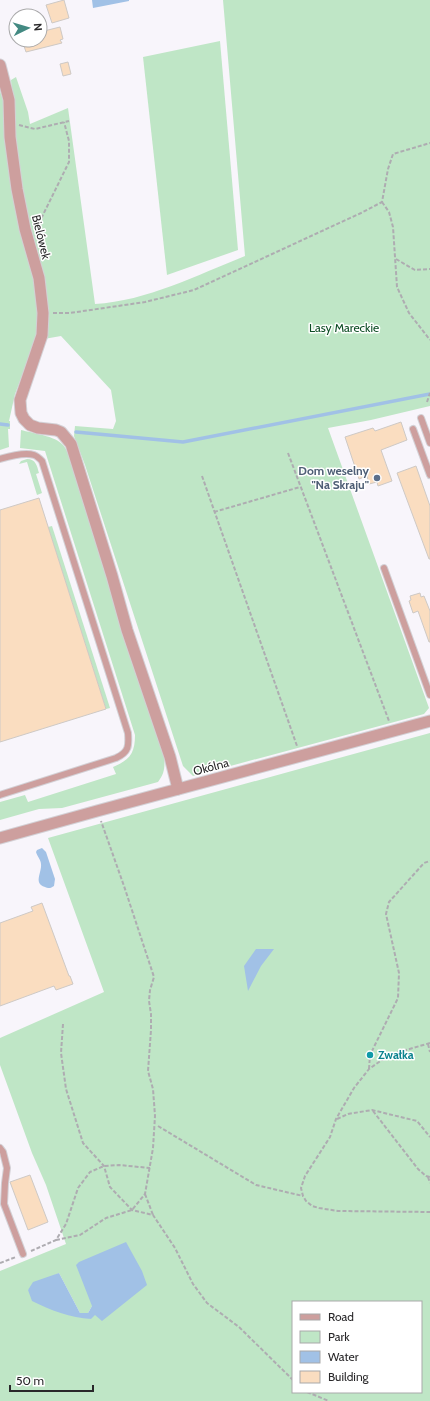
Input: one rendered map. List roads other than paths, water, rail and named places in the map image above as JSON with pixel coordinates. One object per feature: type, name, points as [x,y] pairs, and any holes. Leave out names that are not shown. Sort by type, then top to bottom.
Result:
[{"type":"street","name":"Bielówek","points":[[0,65],[9,100],[8,122],[12,161],[29,244],[39,278],[43,312],[42,335],[20,400],[21,413],[30,425],[61,432],[71,444],[112,576],[127,630],[170,757],[178,789]]},
{"type":"street","name":"Okólna","points":[[0,838],[430,721]]},
{"type":"lane","points":[[421,418],[430,443]]},
{"type":"lane","points":[[413,429],[430,475]]},
{"type":"lane","points":[[0,459],[27,454],[34,455],[42,460],[126,726],[129,742],[128,749],[116,758],[0,795]]},
{"type":"lane","points":[[384,568],[430,695]]},
{"type":"lane","points":[[0,1148],[3,1152],[7,1168],[4,1204],[23,1254]]},
{"type":"water","points":[[92,0],[129,0],[129,1],[93,8]]},
{"type":"water","points":[[42,848],[46,852],[55,879],[54,886],[50,888],[46,888],[39,883],[41,864],[36,852]]},
{"type":"water","points":[[256,949],[274,949],[261,966],[248,991],[244,966]]},
{"type":"water","points":[[126,1242],[142,1271],[147,1285],[102,1321],[95,1315],[91,1319],[76,1317],[53,1310],[32,1301],[28,1290],[33,1282],[59,1273],[80,1313],[88,1313],[92,1306],[76,1265],[79,1262]]},
{"type":"waterway","points":[[76,432],[183,442],[430,394]]},
{"type":"waterway","points":[[0,424],[8,425]]},
{"type":"place","name":"Dom weselny \"Na Skraju\"","points":[[377,478]]},
{"type":"place","name":"Zwałka","points":[[370,1055]]},
{"type":"park label","name":"Lasy Mareckie","points":[[344,328]]}]
